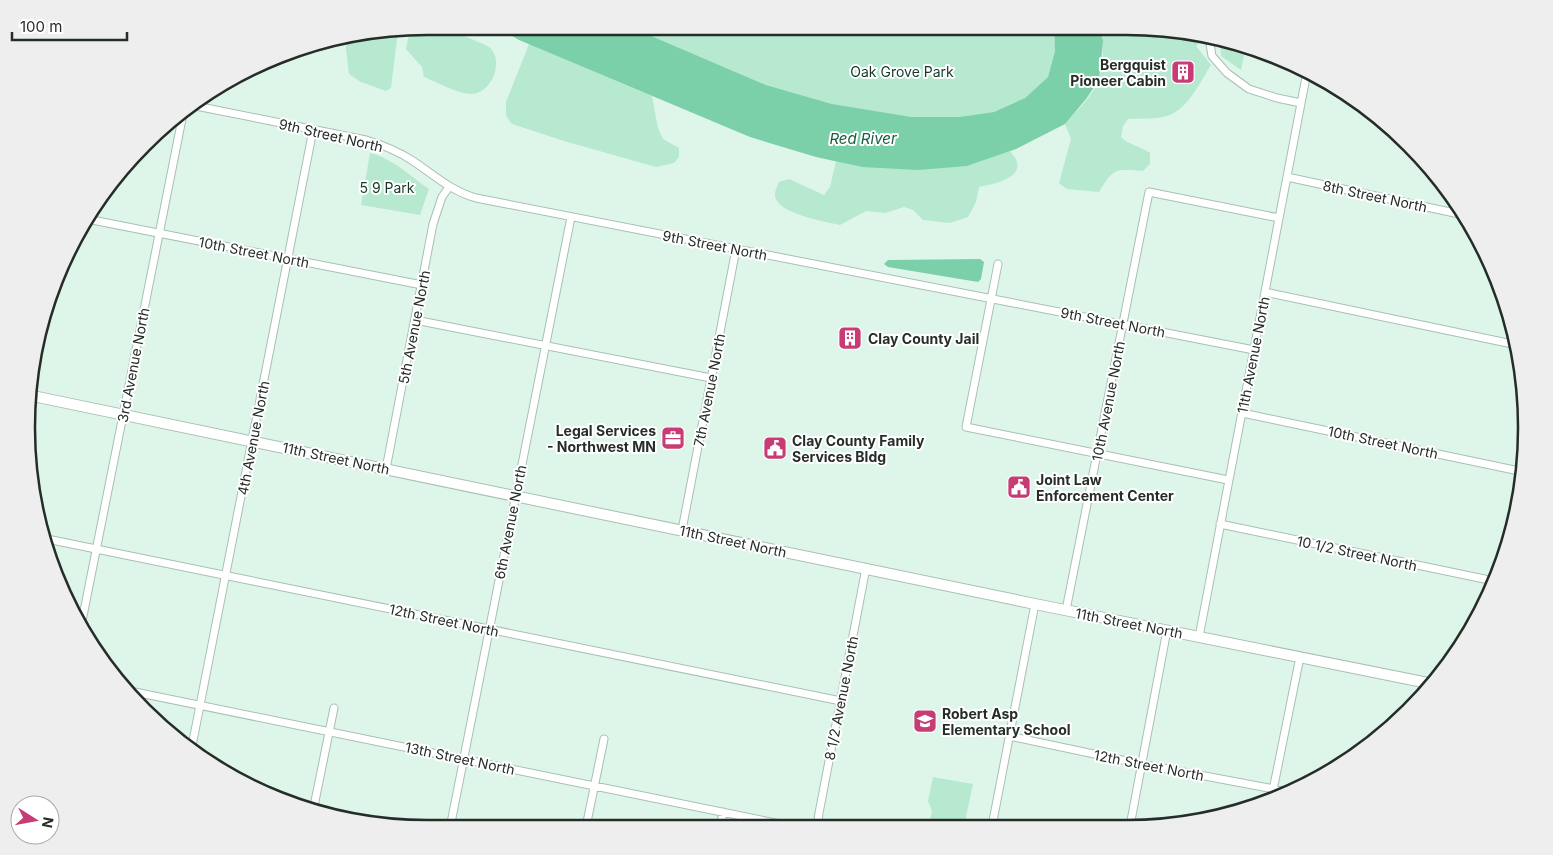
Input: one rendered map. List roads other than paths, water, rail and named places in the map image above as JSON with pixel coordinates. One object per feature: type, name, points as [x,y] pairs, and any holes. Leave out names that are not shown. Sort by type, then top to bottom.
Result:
[{"type":"street","points":[[1210,45],[1212,56],[1224,71],[1249,89],[1301,103]]},
{"type":"street","name":"11th Avenue North","points":[[1198,637],[1306,79]]},
{"type":"street","name":"9th Street North","points":[[201,107],[385,146],[412,161],[449,187],[462,194],[476,198],[1254,350]]},
{"type":"street","name":"3rd Avenue North","points":[[83,615],[181,122]]},
{"type":"street","name":"4th Avenue North","points":[[193,742],[313,130]]},
{"type":"street","name":"8th Street North","points":[[1287,177],[1454,213]]},
{"type":"street","name":"5th Avenue North","points":[[386,469],[437,211],[442,197],[449,187]]},
{"type":"street","name":"10th Avenue North","points":[[1066,610],[1149,192],[1279,218]]},
{"type":"street","name":"6th Avenue North","points":[[452,820],[571,217]]},
{"type":"street","name":"10th Street North","points":[[94,220],[422,285]]},
{"type":"street","name":"7th Avenue North","points":[[682,530],[736,249]]},
{"type":"street","points":[[998,264],[966,427],[1228,480]]},
{"type":"street","points":[[1265,292],[1508,343]]},
{"type":"street","points":[[415,320],[711,378]]},
{"type":"street","name":"11th Street North","points":[[36,397],[1035,604],[1424,682]]},
{"type":"street","name":"10th Street North","points":[[1242,413],[1516,470]]},
{"type":"street","name":"10 1/2 Street North","points":[[1220,524],[1487,580]]},
{"type":"street","name":"12th Street North","points":[[51,540],[841,701]]},
{"type":"street","name":"8 1/2 Avenue North","points":[[816,820],[819,813],[866,568]]},
{"type":"street","points":[[993,820],[1035,604]]},
{"type":"street","points":[[1131,820],[1167,630]]},
{"type":"street","points":[[1274,789],[1300,657]]},
{"type":"street","name":"13th Street North","points":[[139,693],[761,820]]},
{"type":"street","points":[[315,804],[334,708]]},
{"type":"street","name":"12th Street North","points":[[1009,736],[1277,790]]},
{"type":"street","points":[[588,820],[604,739]]},
{"type":"street","points":[[721,820],[723,812]]},
{"type":"water","name":"Red River","points":[[510,35],[649,35],[766,85],[832,104],[912,117],[959,117],[994,112],[1025,98],[1048,77],[1055,51],[1054,35],[1101,35],[1103,41],[1099,80],[1065,124],[1016,149],[967,166],[918,170],[862,167],[816,157],[750,137]]},
{"type":"water","points":[[980,259],[984,262],[981,279],[978,282],[888,267],[884,264],[888,260]]},
{"type":"place","name":"Bergquist Pioneer Cabin","points":[[1183,72]]},
{"type":"place","name":"Clay County Jail","points":[[850,338]]},
{"type":"place","name":"Legal Services - Northwest MN","points":[[673,438]]},
{"type":"place","name":"Clay County Family Services Bldg","points":[[775,448]]},
{"type":"place","name":"Joint Law Enforcement Center","points":[[1019,487]]},
{"type":"place","name":"Robert Asp Elementary School","points":[[925,721]]},
{"type":"park label","name":"Oak Grove Park","points":[[902,71]]},
{"type":"park label","name":"5 9 Park","points":[[387,187]]}]
